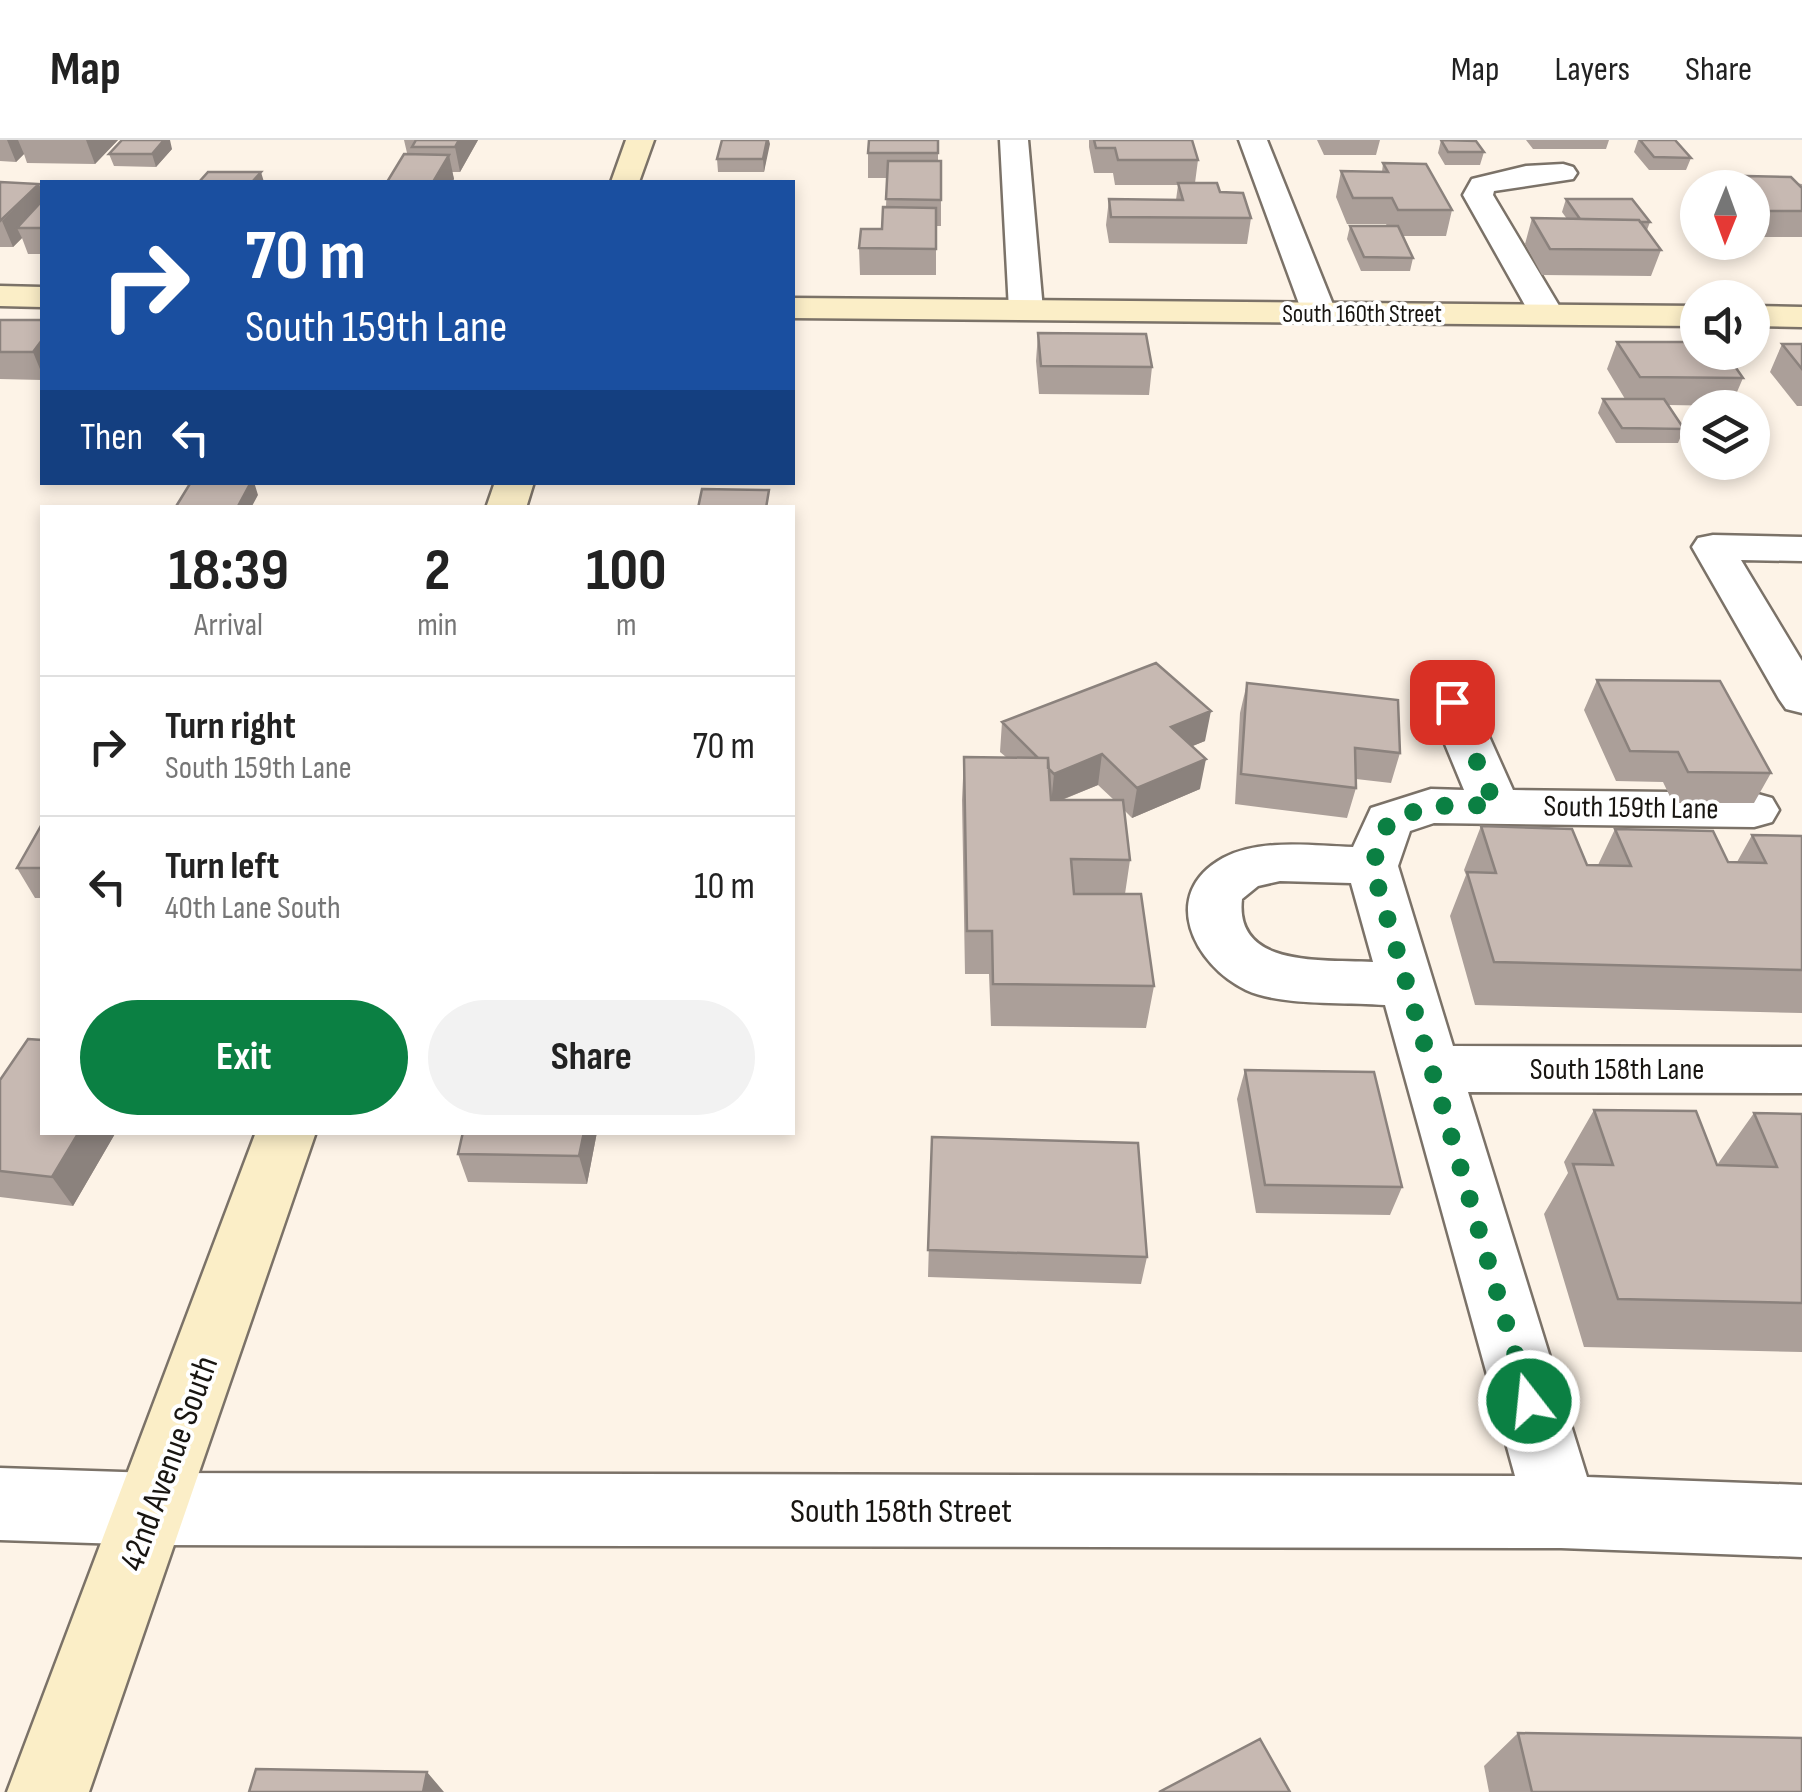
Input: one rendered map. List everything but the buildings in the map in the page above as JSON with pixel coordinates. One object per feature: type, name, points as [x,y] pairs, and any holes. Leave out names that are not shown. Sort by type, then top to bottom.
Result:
[{"type":"street","points":[[626,180],[640,140]]},
{"type":"street","points":[[1014,140],[1026,310]]},
{"type":"street","points":[[1254,140],[1318,312]]},
{"type":"street","points":[[1547,314],[1478,195],[1482,185],[1498,179],[1564,174]]},
{"type":"street","points":[[0,296],[40,296]]},
{"type":"street","name":"South 160th Street","points":[[795,308],[1680,316]]},
{"type":"street","points":[[1770,316],[1802,317]]},
{"type":"street","points":[[1802,549],[1713,548],[1802,699]]},
{"type":"street","points":[[1452,702],[1495,805]]},
{"type":"street","name":"South 159th Lane","points":[[1408,986],[1266,974],[1230,952],[1212,921],[1217,892],[1242,870],[1381,843],[1432,806],[1754,810]]},
{"type":"street","points":[[1381,843],[1408,986],[1562,1512]]},
{"type":"street","name":"South 158th Lane","points":[[1433,1069],[1802,1070]]},
{"type":"street","name":"42nd Avenue South","points":[[48,1792],[285,1135]]},
{"type":"street","name":"South 158th Street","points":[[0,1504],[153,1509],[1562,1512],[1802,1521]]},
{"type":"route","points":[[1452,702],[1495,805],[1432,806],[1389,820],[1372,866],[1529,1401]]}]
